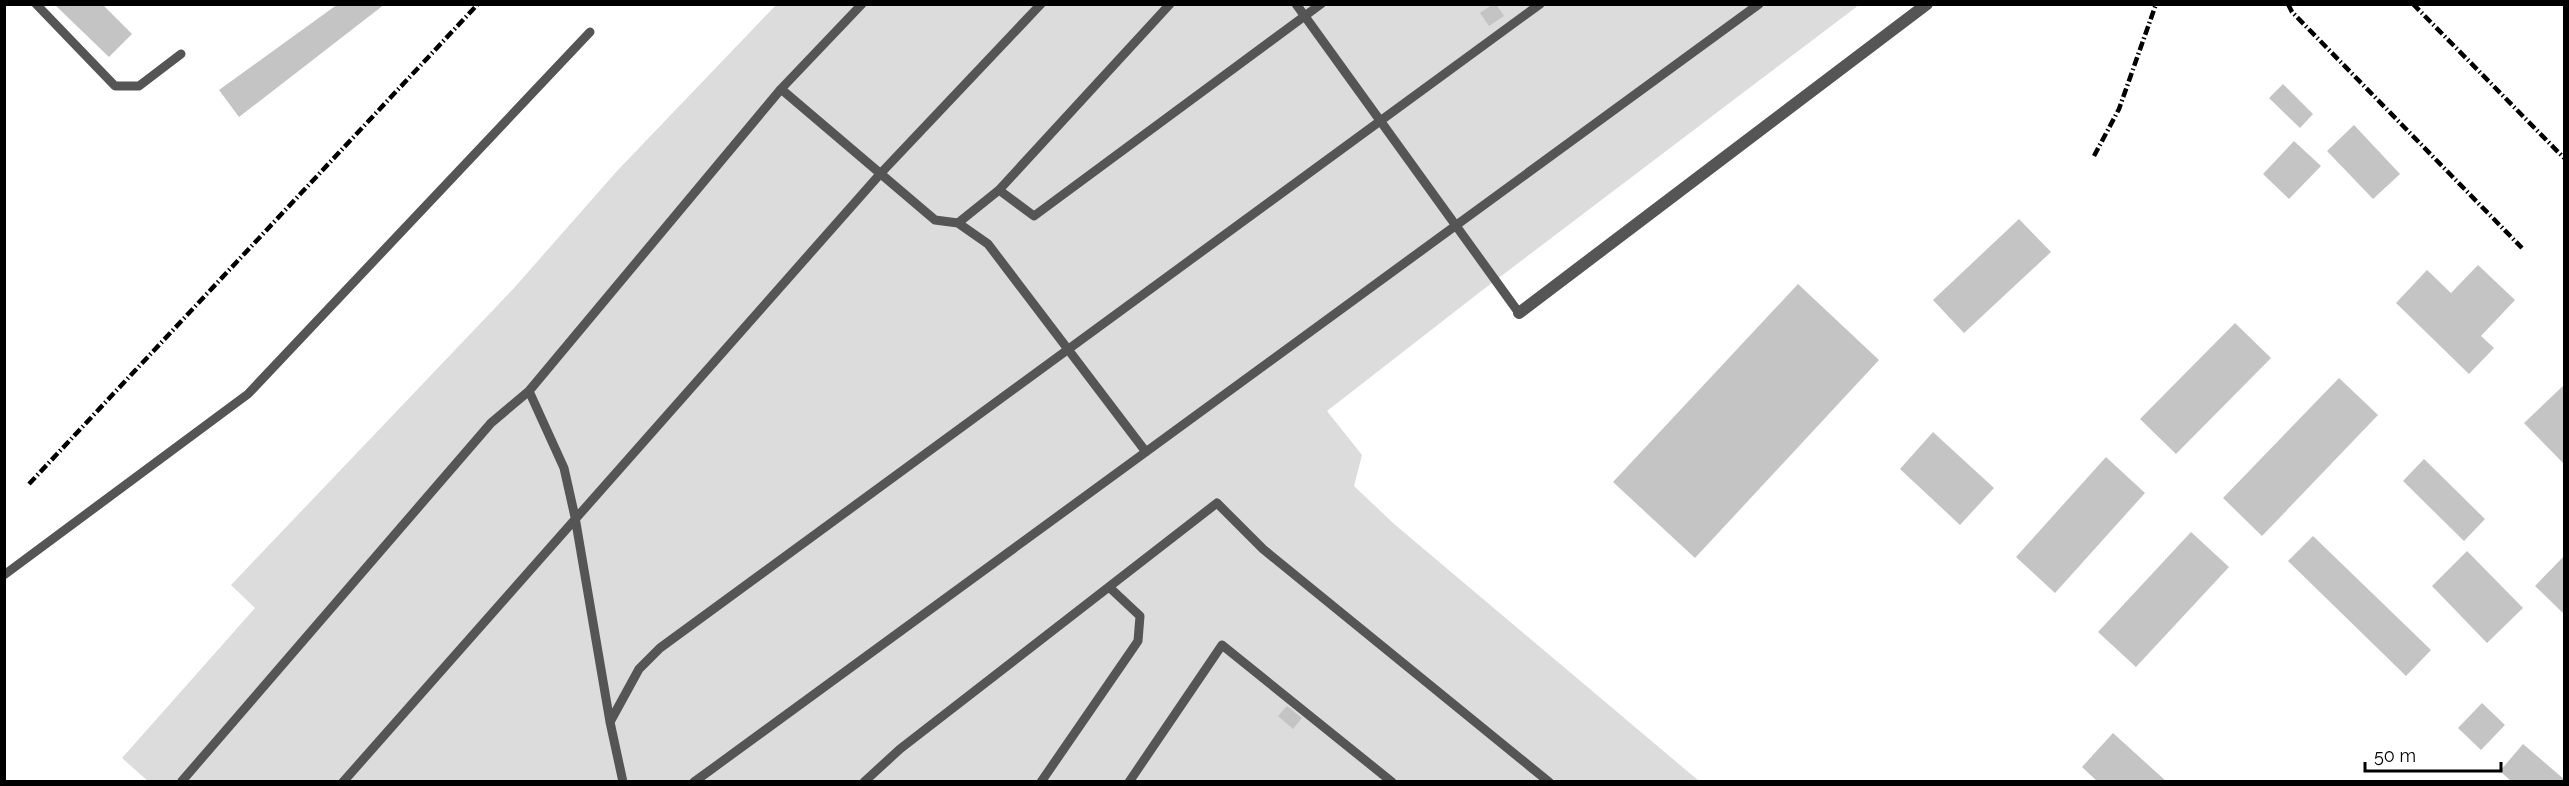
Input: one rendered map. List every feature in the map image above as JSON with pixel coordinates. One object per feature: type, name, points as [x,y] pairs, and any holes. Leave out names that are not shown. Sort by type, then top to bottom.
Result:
[{"type":"street","points":[[1519,313],[1922,6]]},
{"type":"lane","points":[[36,4],[115,86],[139,86],[181,54]]},
{"type":"lane","points":[[182,781],[491,423],[529,391],[781,89],[862,4]]},
{"type":"lane","points":[[343,782],[881,173],[1041,4]]},
{"type":"lane","points":[[958,223],[999,190],[1170,4]]},
{"type":"lane","points":[[1296,4],[1519,313]]},
{"type":"lane","points":[[999,190],[1034,216],[1322,4]]},
{"type":"lane","points":[[610,722],[639,669],[660,648],[1540,4]]},
{"type":"lane","points":[[694,782],[1759,4]]},
{"type":"lane","points":[[4,575],[248,394],[590,32]]},
{"type":"lane","points":[[781,89],[935,220],[958,223],[988,244],[1146,452]]},
{"type":"lane","points":[[529,391],[564,468],[623,782]]},
{"type":"lane","points":[[864,782],[900,749],[1217,503],[1263,549],[1550,782]]},
{"type":"lane","points":[[1041,782],[1138,641],[1140,616],[1109,587]]},
{"type":"lane","points":[[1129,782],[1222,645],[1392,782]]},
{"type":"shaded area","points":[[776,5],[1859,5],[1327,411],[1362,455],[1354,486],[1393,523],[1699,781],[149,782],[122,758],[255,608],[231,585],[514,288],[617,171]]},
{"type":"building","points":[[54,4],[102,4],[132,34],[109,57]]},
{"type":"building","points":[[338,4],[385,4],[239,117],[219,90]]},
{"type":"building","points":[[1496,4],[1504,16],[1489,26],[1480,13]]},
{"type":"building","points":[[2283,84],[2313,114],[2300,128],[2269,98]]},
{"type":"building","points":[[2354,125],[2400,174],[2373,199],[2327,151]]},
{"type":"building","points":[[2294,141],[2321,166],[2289,199],[2263,174]]},
{"type":"building","points":[[2019,219],[2051,252],[1964,333],[1933,300]]},
{"type":"building","points":[[2478,265],[2515,300],[2481,336],[2494,348],[2469,374],[2396,303],[2427,270],[2451,293]]},
{"type":"building","points":[[1798,284],[1879,360],[1695,558],[1613,482]]},
{"type":"building","points":[[2235,323],[2271,358],[2176,454],[2140,419]]},
{"type":"building","points":[[2339,378],[2378,415],[2262,536],[2223,498]]},
{"type":"building","points":[[2565,384],[2565,465],[2524,423]]},
{"type":"building","points":[[1933,432],[1994,488],[1960,525],[1900,469]]},
{"type":"building","points":[[2106,457],[2145,493],[2055,593],[2016,557]]},
{"type":"building","points":[[2424,459],[2485,519],[2464,541],[2403,481]]},
{"type":"building","points":[[2191,532],[2229,567],[2136,667],[2098,632]]},
{"type":"building","points":[[2313,536],[2431,650],[2406,676],[2288,561]]},
{"type":"building","points":[[2467,551],[2523,608],[2487,643],[2432,586]]},
{"type":"building","points":[[2565,555],[2565,615],[2535,586]]},
{"type":"building","points":[[2482,703],[2505,725],[2481,750],[2458,728]]},
{"type":"building","points":[[1287,706],[1302,718],[1293,729],[1278,716]]},
{"type":"building","points":[[2113,733],[2167,782],[2098,782],[2082,767]]},
{"type":"building","points":[[2523,744],[2565,782],[2512,782],[2500,771]]},
{"type":"railway","points":[[29,484],[478,4]]},
{"type":"railway","points":[[2094,156],[2119,109],[2156,4]]},
{"type":"railway","points":[[2288,4],[2292,12],[2522,248]]},
{"type":"railway","points":[[2413,4],[2564,158]]}]
